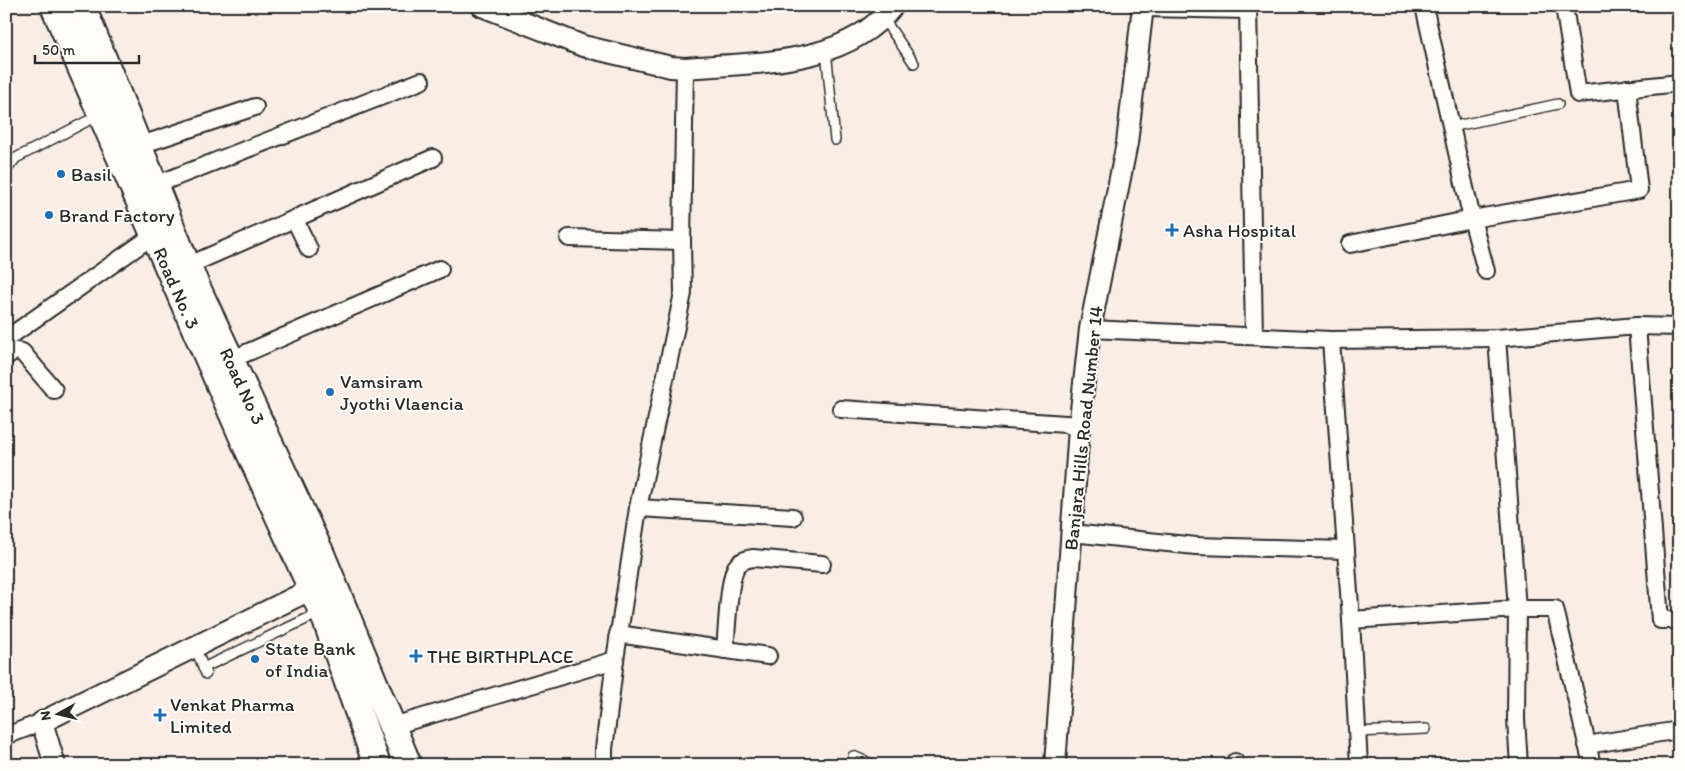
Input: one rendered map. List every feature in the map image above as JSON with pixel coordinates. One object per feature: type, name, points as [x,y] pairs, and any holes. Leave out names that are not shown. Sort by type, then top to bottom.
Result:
[{"type":"main road","name":"Road No. 3","points":[[54,6],[244,440],[322,593],[377,765]]},
{"type":"main road","name":"Road No 3","points":[[82,6],[187,266],[230,360],[322,593],[393,726],[408,765]]},
{"type":"street","points":[[1424,6],[1472,219],[1486,271]]},
{"type":"street","points":[[1564,6],[1578,94],[1679,83]]},
{"type":"street","points":[[1143,7],[1248,8],[1254,336]]},
{"type":"street","name":"Banjara Hills Road Number 14","points":[[1054,764],[1079,428],[1090,329],[1127,143],[1143,7]]},
{"type":"street","points":[[491,8],[583,46],[671,67],[685,68],[792,60],[844,44],[888,12]]},
{"type":"street","points":[[604,765],[604,748],[618,634],[638,508],[683,292],[685,68]]},
{"type":"street","points":[[155,186],[420,81]]},
{"type":"street","points":[[1350,244],[1472,219],[1640,190],[1627,88]]},
{"type":"street","points":[[138,146],[256,107]]},
{"type":"street","points":[[187,266],[433,158]]},
{"type":"street","points":[[295,220],[308,249]]},
{"type":"street","points":[[6,339],[154,235]]},
{"type":"street","points":[[569,238],[682,241]]},
{"type":"street","points":[[230,360],[440,269]]},
{"type":"street","points":[[1090,329],[1331,340],[1497,338],[1637,326],[1679,327]]},
{"type":"street","points":[[1637,326],[1660,620],[1679,620]]},
{"type":"street","points":[[1497,338],[1517,609],[1516,718],[1519,765]]},
{"type":"street","points":[[1331,340],[1351,620],[1359,765]]},
{"type":"street","points":[[6,356],[15,351],[22,352],[54,390]]},
{"type":"street","points":[[841,409],[1066,424],[1079,428]]},
{"type":"street","points":[[638,508],[793,517]]},
{"type":"street","points":[[1072,533],[1196,546],[1346,550]]},
{"type":"street","points":[[725,650],[732,578],[742,561],[753,558],[822,564]]},
{"type":"street","points":[[6,736],[42,722],[194,646],[322,593]]},
{"type":"street","points":[[1351,620],[1517,609],[1555,609],[1592,765]]},
{"type":"street","points":[[618,634],[768,656]]},
{"type":"street","points":[[393,726],[615,660]]},
{"type":"street","points":[[42,722],[56,765]]},
{"type":"street","points":[[1588,745],[1679,730]]},
{"type":"lane","points":[[888,12],[914,62]]},
{"type":"lane","points":[[826,50],[835,140]]},
{"type":"lane","points":[[1451,127],[1558,104]]},
{"type":"lane","points":[[6,174],[16,158],[101,114]]},
{"type":"lane","points":[[194,646],[205,671],[322,593]]},
{"type":"lane","points":[[1357,732],[1426,729]]},
{"type":"lane","points":[[853,756],[874,765]]},
{"type":"place","name":"Basil","points":[[61,174]]},
{"type":"place","name":"Brand Factory","points":[[49,215]]},
{"type":"place","name":"Asha Hospital","points":[[1172,230]]},
{"type":"place","name":"Vamsiram Jyothi Vlaencia","points":[[330,392]]},
{"type":"place","name":"THE BIRTHPLACE","points":[[416,656]]},
{"type":"place","name":"State Bank of India","points":[[255,659]]},
{"type":"place","name":"Venkat Pharma Limited","points":[[160,715]]}]
